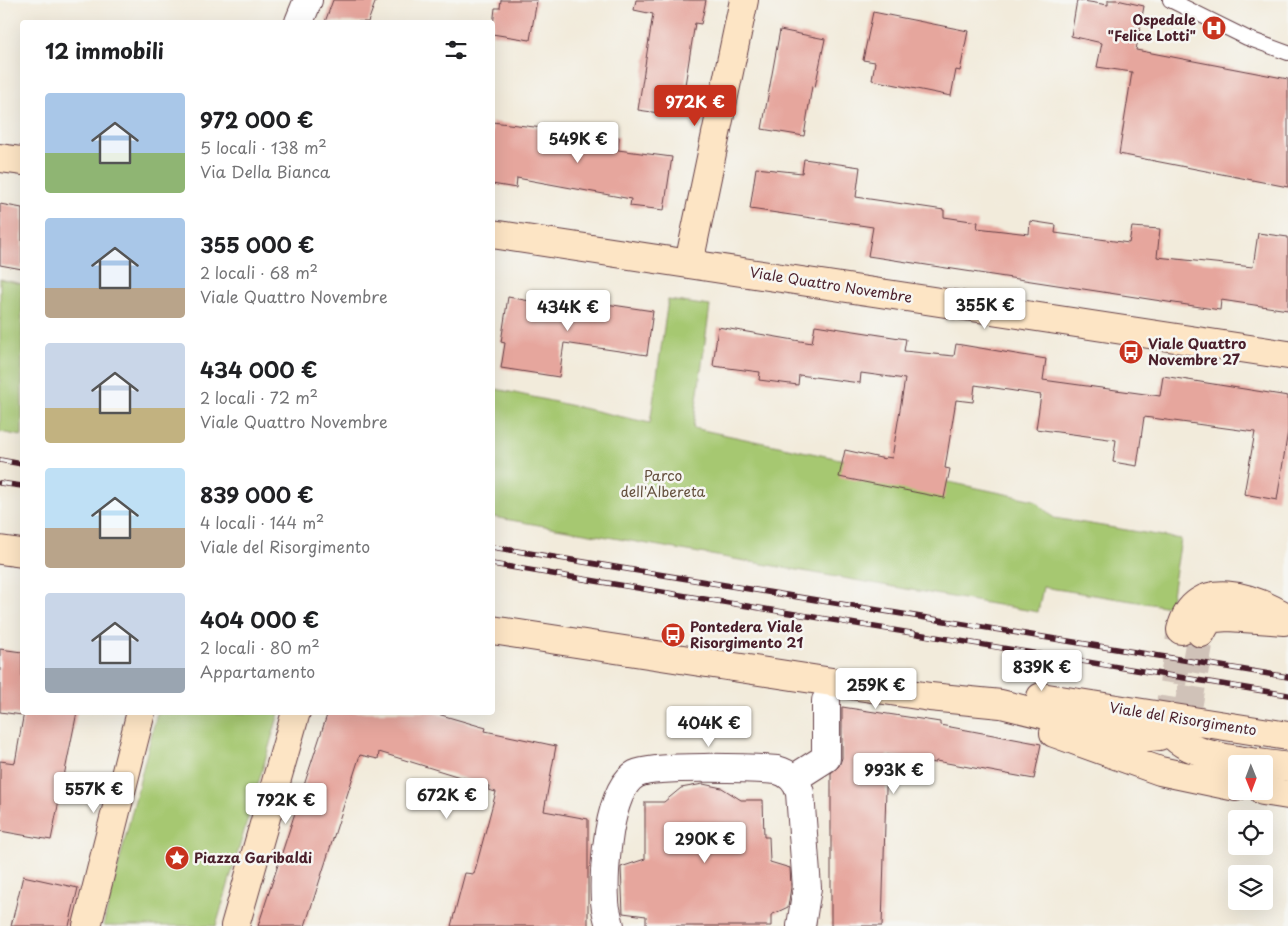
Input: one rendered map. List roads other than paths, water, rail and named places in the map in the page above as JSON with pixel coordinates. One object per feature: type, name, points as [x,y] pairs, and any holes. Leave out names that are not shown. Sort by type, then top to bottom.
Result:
[{"type":"street","points":[[301,20],[308,0]]},
{"type":"street","points":[[689,263],[744,0]]},
{"type":"street","points":[[0,158],[20,161]]},
{"type":"street","name":"Viale Quattro Novembre","points":[[495,234],[1288,355]]},
{"type":"street","points":[[0,550],[20,553]]},
{"type":"street","points":[[1191,632],[1207,622],[1221,617],[1288,619]]},
{"type":"street","name":"Viale del Risorgimento","points":[[495,630],[930,697],[1001,704],[1140,738],[1159,736],[1176,726],[1208,754],[1288,767]]},
{"type":"street","name":"Viale del Risorgimento","points":[[930,697],[963,692],[1008,692],[1288,736]]},
{"type":"street","name":"Viale del Risorgimento","points":[[930,697],[1038,727],[1160,771],[1228,784]]},
{"type":"street","points":[[793,779],[826,758],[826,702]]},
{"type":"street","points":[[87,926],[140,715]]},
{"type":"street","points":[[234,926],[295,715]]},
{"type":"street","points":[[610,926],[604,899],[604,873],[615,805],[620,790],[630,777],[642,771],[661,769],[757,769],[781,771],[793,779],[800,793],[807,888],[800,926]]},
{"type":"street","points":[[1273,793],[1288,795]]},
{"type":"lane","points":[[1170,0],[1247,38],[1288,53]]},
{"type":"tunnel","points":[[1167,725],[1181,630]]},
{"type":"tunnel","points":[[1187,714],[1201,633]]},
{"type":"railway","points":[[0,460],[20,464]]},
{"type":"railway","points":[[0,483],[20,486]]},
{"type":"railway","points":[[495,547],[1288,677]]},
{"type":"railway","points":[[495,564],[1288,695]]},
{"type":"place","name":"Ospedale \"Felice Lotti\"","points":[[1214,28]]},
{"type":"place","name":"Viale Quattro Novembre 27","points":[[1131,352]]},
{"type":"place","name":"Pontedera Viale Risorgimento 21","points":[[673,635]]},
{"type":"place","name":"Piazza Garibaldi","points":[[177,858]]},
{"type":"park label","name":"Parco dell'Albereta","points":[[663,484]]}]
